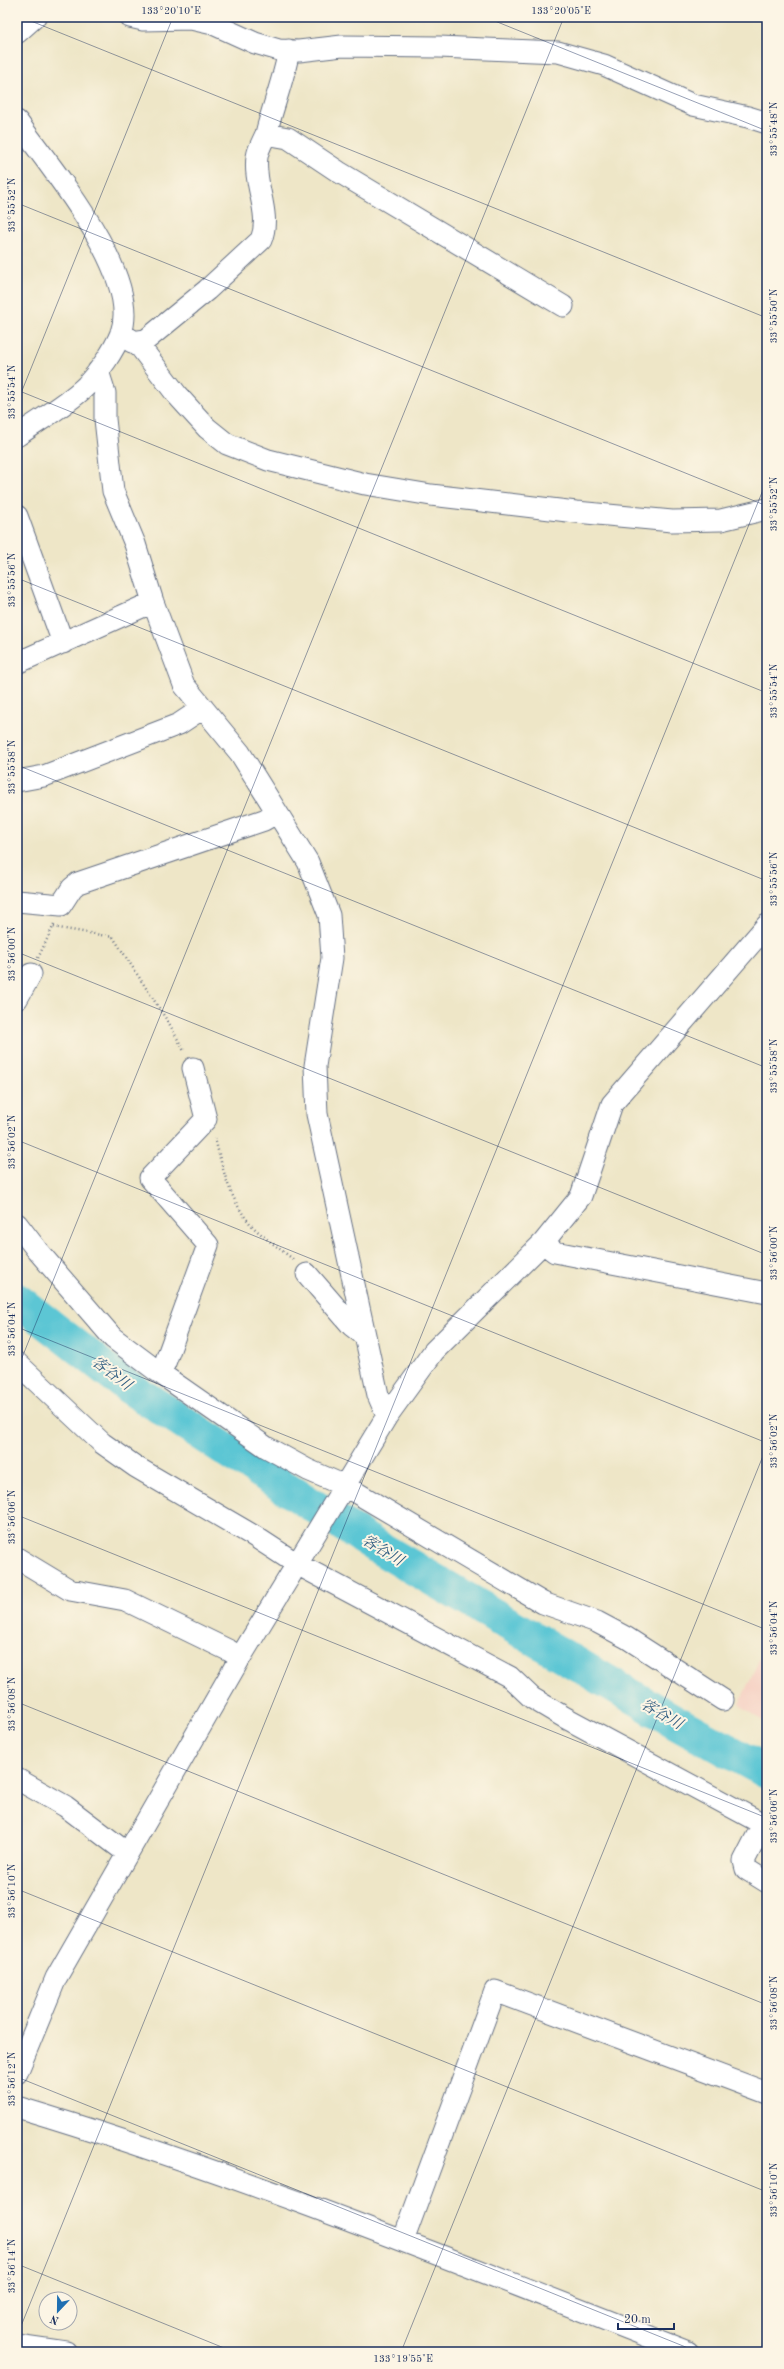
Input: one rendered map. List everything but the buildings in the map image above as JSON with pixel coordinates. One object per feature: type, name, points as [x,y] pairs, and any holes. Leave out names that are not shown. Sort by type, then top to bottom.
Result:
[{"type":"street","points":[[17,33],[35,17]]},
{"type":"street","points":[[130,17],[143,20],[198,21],[213,24],[255,43],[279,50],[342,46],[439,47],[558,52],[604,65],[693,105],[767,123]]},
{"type":"street","points":[[127,337],[146,340],[207,290],[261,240],[265,230],[265,217],[257,180],[257,156],[266,134],[271,112],[285,77],[289,50]]},
{"type":"street","points":[[17,121],[94,228],[117,277],[124,307],[127,337],[141,348],[177,396],[207,428],[227,444],[268,460],[309,471],[431,495],[672,521],[721,520],[767,510]]},
{"type":"street","points":[[266,134],[288,138],[338,172],[563,306]]},
{"type":"street","points":[[17,436],[85,387],[127,337]]},
{"type":"street","points":[[98,371],[106,393],[104,419],[113,491],[135,544],[153,602],[184,685],[240,754],[308,862],[329,915],[332,958],[315,1066],[317,1114],[378,1395],[388,1416]]},
{"type":"street","points":[[17,516],[63,643]]},
{"type":"street","points":[[17,663],[153,602]]},
{"type":"street","points":[[17,781],[44,776],[180,724],[203,708]]},
{"type":"street","points":[[17,901],[61,905],[72,888],[78,883],[264,820],[276,813]]},
{"type":"street","points":[[17,2073],[56,1978],[240,1658],[388,1416],[434,1351],[543,1243],[581,1196],[612,1104],[767,925]]},
{"type":"street","points":[[17,999],[31,974]]},
{"type":"street","points":[[157,1371],[166,1363],[208,1245],[150,1178],[206,1119],[193,1068]]},
{"type":"street","points":[[17,1224],[113,1338],[157,1371],[266,1447],[543,1603],[597,1622],[627,1638],[723,1700]]},
{"type":"street","points":[[543,1243],[555,1252],[767,1293]]},
{"type":"street","points":[[307,1274],[352,1326],[365,1336]]},
{"type":"street","points":[[17,1363],[102,1443],[136,1466],[254,1536],[510,1677],[532,1698],[564,1717],[765,1825],[744,1861],[746,1869],[767,1882]]},
{"type":"street","points":[[17,1558],[70,1590],[125,1600],[230,1651],[240,1658]]},
{"type":"street","points":[[17,1779],[65,1806],[127,1853]]},
{"type":"street","points":[[403,2241],[495,1991],[767,2093]]},
{"type":"street","points":[[17,2107],[121,2138],[206,2167],[403,2241],[688,2352]]},
{"type":"street","points":[[17,2345],[66,2352]]},
{"type":"path","points":[[31,974],[53,927],[61,905]]},
{"type":"path","points":[[53,927],[113,937],[170,1025],[193,1068]]},
{"type":"path","points":[[206,1119],[210,1120],[225,1176],[236,1203],[248,1222],[304,1268],[307,1274]]},
{"type":"shaded area","points":[[767,1642],[767,1724],[739,1704]]},
{"type":"waterway","name":"客谷川","points":[[17,1300],[130,1388],[376,1546],[676,1722],[767,1772]]}]
